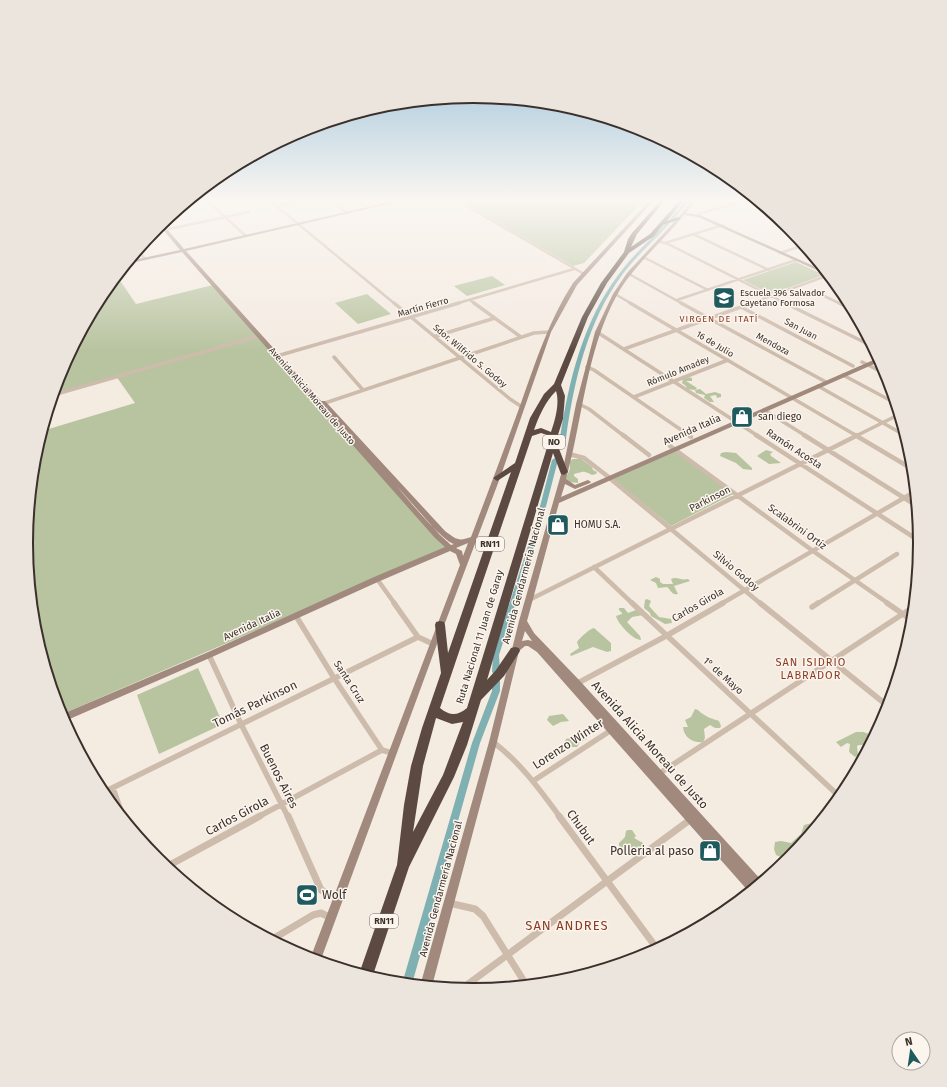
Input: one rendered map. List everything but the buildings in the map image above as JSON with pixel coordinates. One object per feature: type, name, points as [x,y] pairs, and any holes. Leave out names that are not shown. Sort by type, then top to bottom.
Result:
[{"type":"highway","name":"Ruta Nacional 11 Juan de Garay","points":[[403,865],[412,785],[425,731],[434,709],[534,418],[547,396],[557,384],[590,306],[604,283],[627,252],[630,250]]},
{"type":"highway","name":"Ruta Nacional 11 Juan de Garay","points":[[368,971],[403,865],[448,777],[461,746],[559,419],[561,396],[557,384]]},
{"type":"highway","name":"NO","points":[[529,434],[542,430],[550,434],[563,476]]},
{"type":"highway","points":[[497,478],[518,464]]},
{"type":"highway","points":[[440,625],[445,676]]},
{"type":"highway","points":[[475,699],[500,673],[515,651]]},
{"type":"highway","points":[[434,709],[441,716],[452,719],[465,716],[472,711]]},
{"type":"main road","points":[[135,261],[185,250]]},
{"type":"main road","name":"Avenida Alicia Moreau de Justo","points":[[185,250],[259,336],[279,356]]},
{"type":"main road","name":"Avenida Alicia Moreau de Justo","points":[[185,250],[432,530],[449,547],[460,553],[463,565]]},
{"type":"main road","points":[[317,955],[432,644],[497,478],[549,332],[568,295],[584,274],[606,250]]},
{"type":"main road","name":"Avenida Gendarmería Nacional","points":[[427,981],[494,742],[515,651],[569,454],[587,367],[597,332],[615,294],[629,274],[650,250]]},
{"type":"main road","points":[[777,250],[815,265]]},
{"type":"main road","points":[[782,252],[819,271]]},
{"type":"main road","name":"Avenida Italia","points":[[556,502],[649,455],[672,448],[692,437],[764,410],[790,396],[818,386],[824,381],[842,375],[873,358]]},
{"type":"main road","name":"Avenida Italia","points":[[563,476],[574,487],[608,476],[824,381],[853,366],[874,361]]},
{"type":"main road","name":"Avenida Alicia Moreau de Justo","points":[[322,404],[443,533],[453,541],[462,542]]},
{"type":"main road","name":"Avenida Italia","points":[[68,715],[209,655],[378,578],[449,547],[474,538]]},
{"type":"main road","name":"Avenida Alicia Moreau de Justo","points":[[523,621],[531,635],[574,685]]},
{"type":"main road","name":"Avenida Alicia Moreau de Justo","points":[[515,651],[520,644],[531,643],[540,650],[614,728],[753,884]]},
{"type":"street","name":"Sdor. Wilfrido S. Godoy","points":[[330,250],[436,336],[510,399],[522,407]]},
{"type":"street","points":[[541,250],[584,274]]},
{"type":"street","points":[[678,250],[866,343]]},
{"type":"street","points":[[726,250],[769,270]]},
{"type":"street","points":[[782,252],[789,250]]},
{"type":"street","points":[[141,254],[145,259]]},
{"type":"street","points":[[642,258],[648,259],[708,290]]},
{"type":"street","points":[[677,300],[796,260]]},
{"type":"street","name":"Martín Fierro","points":[[279,356],[574,269]]},
{"type":"street","name":"Mendoza","points":[[629,274],[824,381]]},
{"type":"street","points":[[624,349],[824,277]]},
{"type":"street","name":"16 de Julio","points":[[615,294],[677,329],[907,466]]},
{"type":"street","points":[[820,294],[844,305]]},
{"type":"street","points":[[470,300],[521,337]]},
{"type":"street","name":"San Juan","points":[[741,307],[853,366]]},
{"type":"street","points":[[436,336],[495,318]]},
{"type":"street","points":[[322,404],[521,337],[534,333],[549,332]]},
{"type":"street","name":"Ramón Acosta","points":[[597,332],[914,537]]},
{"type":"street","points":[[60,393],[259,336]]},
{"type":"street","points":[[334,357],[363,390]]},
{"type":"street","name":"Rómulo Amadey","points":[[634,397],[728,360]]},
{"type":"street","points":[[865,363],[878,370]]},
{"type":"street","points":[[587,367],[594,370],[692,437]]},
{"type":"street","points":[[842,375],[890,401]]},
{"type":"street","points":[[818,386],[900,432]]},
{"type":"street","points":[[579,404],[589,409],[649,455]]},
{"type":"street","points":[[764,410],[912,503]]},
{"type":"street","name":"Parkinson","points":[[529,600],[895,416]]},
{"type":"street","name":"Scalabrini Ortiz","points":[[672,448],[813,551],[908,617]]},
{"type":"street","name":"Silvio Godoy","points":[[569,454],[584,458],[608,476],[744,590],[884,703]]},
{"type":"street","name":"Carlos Girola","points":[[574,685],[666,636],[911,494]]},
{"type":"street","points":[[812,607],[897,554]]},
{"type":"street","name":"1° de Mayo","points":[[594,567],[666,636],[836,793]]},
{"type":"street","points":[[378,578],[418,637],[432,644]]},
{"type":"street","points":[[656,775],[752,714],[909,610]]},
{"type":"street","name":"Santa Cruz","points":[[296,616],[334,678],[382,750]]},
{"type":"street","name":"Tomás Parkinson","points":[[108,790],[418,637]]},
{"type":"street","name":"Buenos Aires","points":[[209,655],[241,724],[282,804],[321,890],[338,898]]},
{"type":"street","name":"Lorenzo Winter","points":[[533,780],[614,728]]},
{"type":"street","name":"Chubut","points":[[494,742],[508,753],[533,780],[654,945]]},
{"type":"street","points":[[382,750],[392,753]]},
{"type":"street","name":"Carlos Girola","points":[[171,864],[382,750]]},
{"type":"street","points":[[113,788],[119,804]]},
{"type":"street","points":[[468,984],[693,817]]},
{"type":"street","points":[[449,903],[475,909],[483,916],[524,981]]},
{"type":"street","points":[[276,937],[313,915],[322,913],[331,918]]},
{"type":"green space","points":[[545,250],[597,250],[584,263],[573,266]]},
{"type":"green space","points":[[796,262],[823,275],[771,294],[743,280]]},
{"type":"green space","points":[[492,276],[505,285],[467,296],[454,286]]},
{"type":"green space","points":[[120,281],[136,304],[213,285],[447,548],[67,712],[56,685],[41,629],[34,572],[34,515],[41,458],[48,429],[135,403],[116,376],[60,393],[78,349],[92,323]]},
{"type":"green space","points":[[367,294],[391,314],[358,324],[335,303]]},
{"type":"green space","points":[[687,377],[692,378],[692,381],[686,381],[697,388],[695,390],[687,389],[682,383],[683,379]]},
{"type":"green space","points":[[700,389],[706,394],[715,392],[721,394],[721,397],[717,398],[716,395],[710,396],[714,402],[710,402],[704,398],[705,395],[696,393],[695,390]]},
{"type":"green space","points":[[766,450],[773,452],[770,454],[771,456],[781,463],[769,464],[757,456]]},
{"type":"green space","points":[[674,451],[733,494],[671,526],[612,478]]},
{"type":"green space","points":[[721,453],[736,453],[752,468],[752,470],[743,469],[736,463],[720,456]]},
{"type":"green space","points":[[573,459],[581,459],[597,472],[596,474],[592,475],[583,472],[574,474],[574,476],[578,479],[578,483],[565,480],[570,469],[570,461]]},
{"type":"green space","points":[[656,577],[660,579],[660,582],[663,584],[673,584],[671,579],[673,578],[688,579],[690,581],[674,586],[678,594],[676,594],[672,593],[667,587],[658,588],[656,583],[650,580]]},
{"type":"green space","points":[[647,599],[651,601],[649,606],[659,617],[671,619],[672,623],[665,624],[651,616],[650,613],[644,608],[645,600]]},
{"type":"green space","points":[[619,608],[624,608],[628,613],[636,610],[643,615],[632,617],[627,622],[640,636],[641,640],[630,635],[617,619],[616,616],[622,614]]},
{"type":"green space","points":[[594,628],[611,643],[611,651],[607,652],[593,647],[571,656],[570,654],[579,648],[577,642],[578,640]]},
{"type":"green space","points":[[198,668],[223,724],[159,754],[137,695]]},
{"type":"green space","points":[[695,709],[719,721],[721,726],[720,728],[715,728],[710,725],[704,729],[705,738],[703,742],[696,742],[687,737],[683,727],[688,727],[685,720],[691,717]]},
{"type":"green space","points":[[563,714],[569,721],[561,722],[553,726],[547,720],[549,716]]},
{"type":"green space","points":[[856,732],[871,734],[865,745],[857,746],[858,755],[855,757],[849,752],[850,744],[847,743],[841,747],[836,742]]},
{"type":"green space","points":[[583,735],[587,739],[580,742],[577,747],[569,747],[564,744],[566,739]]},
{"type":"green space","points":[[814,823],[782,858],[776,855],[774,849],[775,842],[781,841],[791,843],[801,834],[804,825]]},
{"type":"green space","points":[[632,830],[636,836],[634,838],[643,843],[644,846],[641,850],[631,851],[619,846],[619,843],[625,837],[626,831]]},
{"type":"waterway","points":[[563,438],[574,377],[595,318],[604,299],[615,282],[643,250]]},
{"type":"waterway","points":[[496,672],[496,655],[540,518],[555,460]]},
{"type":"waterway","points":[[408,979],[476,743],[496,691],[496,681]]},
{"type":"place","name":"Escuela 396 Salvador Cayetano Formosa","points":[[724,298]]},
{"type":"place","name":"san diego","points":[[742,417]]},
{"type":"place","name":"HOMU S.A.","points":[[558,525]]},
{"type":"place","name":"Polleria al paso","points":[[710,851]]},
{"type":"place","name":"Wolf","points":[[307,895]]},
{"type":"district","name":"VIRGEN DE ITATÍ","points":[[719,319]]},
{"type":"district","name":"SAN ISIDRIO LABRADOR","points":[[811,668]]},
{"type":"district","name":"SAN ANDRES","points":[[567,925]]}]
